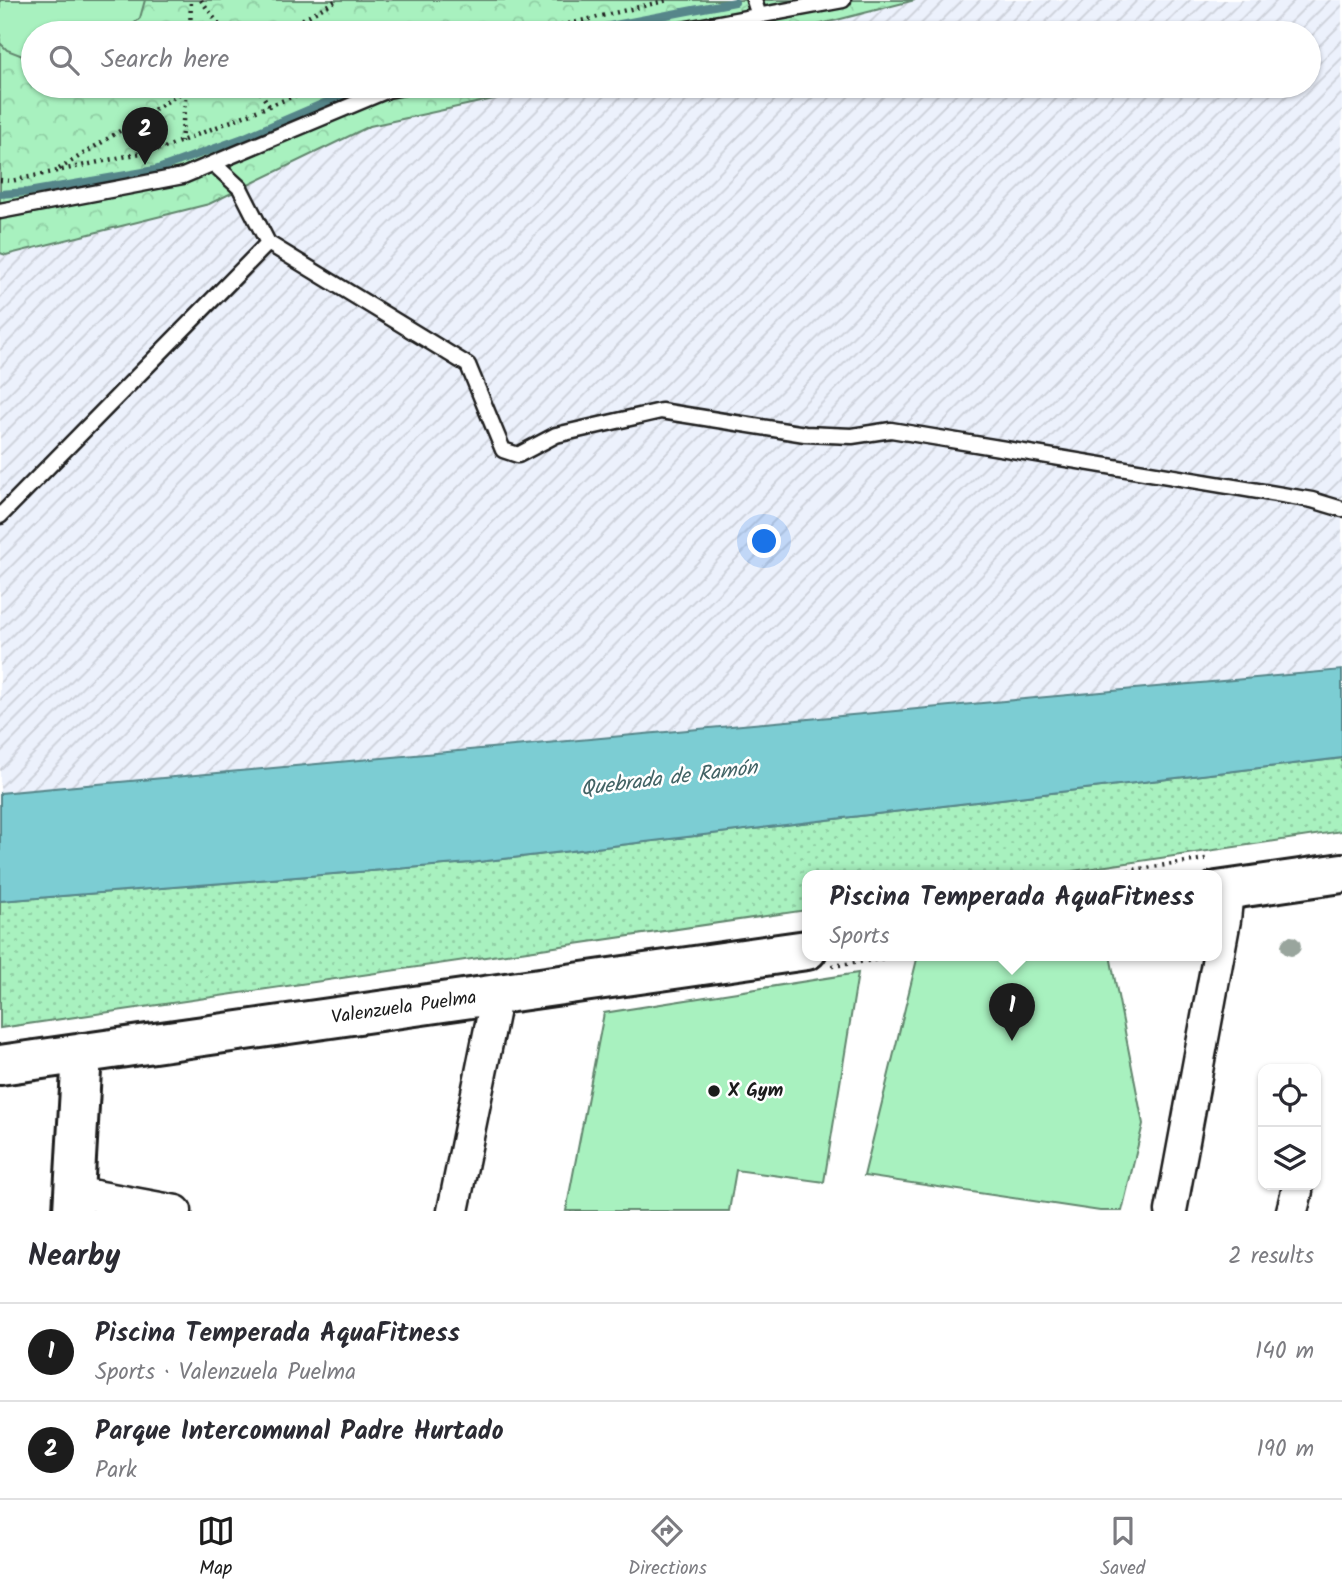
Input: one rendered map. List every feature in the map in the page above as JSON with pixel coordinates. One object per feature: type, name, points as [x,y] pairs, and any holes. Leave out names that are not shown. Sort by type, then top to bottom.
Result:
[{"type":"main road","points":[[1222,890],[1342,873]]},
{"type":"main road","name":"Valenzuela Puelma","points":[[0,1065],[802,951]]},
{"type":"main road","points":[[74,1201],[82,1053]]},
{"type":"street","points":[[1222,890],[1225,919],[1222,935]]},
{"type":"street","points":[[1171,1211],[1217,961]]},
{"type":"street","points":[[453,1211],[497,994]]},
{"type":"street","points":[[74,1201],[176,1211]]},
{"type":"lane","points":[[754,0],[759,16]]},
{"type":"lane","points":[[732,21],[843,0]]},
{"type":"lane","points":[[0,211],[183,176],[369,98]]},
{"type":"lane","points":[[214,164],[240,188],[268,243],[468,365],[503,450],[518,455],[556,435],[661,411],[805,434],[852,436],[891,430],[1312,500],[1342,509]]},
{"type":"lane","points":[[0,516],[268,243]]},
{"type":"path","points":[[190,21],[191,0]]},
{"type":"path","points":[[201,0],[216,21]]},
{"type":"path","points":[[299,21],[337,0]]},
{"type":"path","points":[[581,21],[668,0]]},
{"type":"path","points":[[55,172],[171,98]]},
{"type":"path","points":[[181,142],[187,98]]},
{"type":"path","points":[[265,98],[270,106]]},
{"type":"path","points":[[0,180],[11,181],[166,150],[290,98]]},
{"type":"shaded area","points":[[915,0],[1342,0],[1342,670],[0,793],[0,253],[6,255],[209,204],[370,126],[498,98],[1321,98],[1321,21],[833,21]]},
{"type":"green space","points":[[0,0],[915,0],[833,21],[21,21],[21,98],[498,98],[370,126],[209,204],[6,255],[0,253]]},
{"type":"green space","points":[[0,0],[145,0],[137,21],[21,21],[21,55],[7,50],[0,43]]},
{"type":"green space","points":[[1342,758],[1342,831],[1080,870],[802,870],[802,911],[0,1028],[0,901],[470,863]]},
{"type":"green space","points":[[917,961],[1111,961],[1143,1124],[1122,1211],[1100,1211],[864,1176]]},
{"type":"green space","name":"X Gym","points":[[858,973],[824,1182],[736,1170],[729,1211],[566,1211],[604,1013]]},
{"type":"water","name":"Quebrada de Ramón","points":[[1342,670],[1342,758],[470,863],[0,901],[0,793]]},
{"type":"waterway","points":[[636,21],[735,2]]},
{"type":"waterway","points":[[0,194],[28,192],[155,170],[243,138],[336,98]]},
{"type":"place","name":"Parque Intercomunal Padre Hurtado","points":[[145,165]]},
{"type":"place","name":"Piscina Temperada AquaFitness","points":[[1012,1041]]},
{"type":"place","name":"X Gym","points":[[714,1091]]}]
